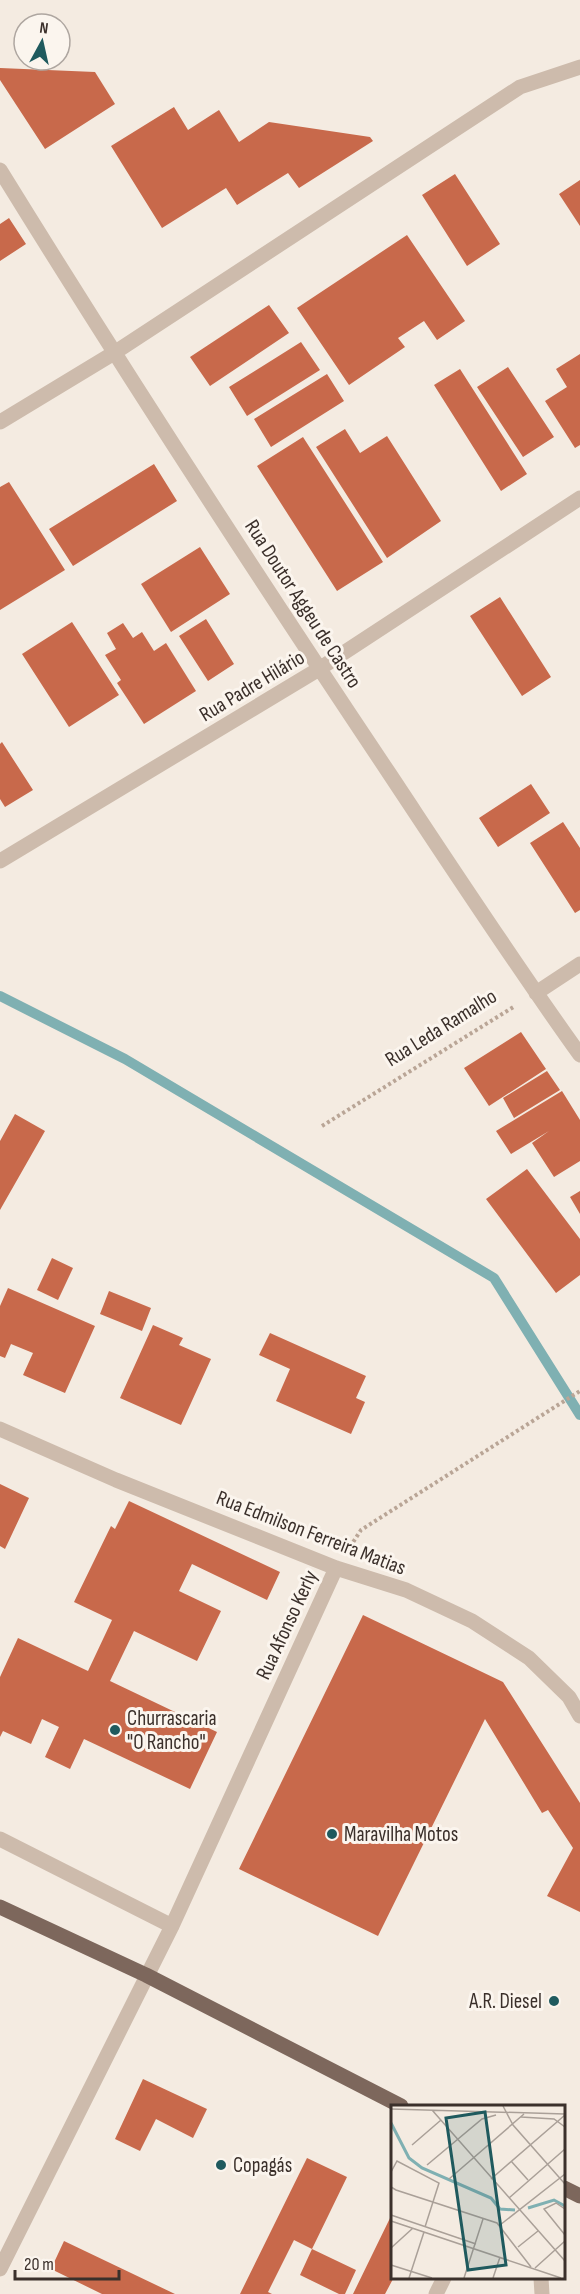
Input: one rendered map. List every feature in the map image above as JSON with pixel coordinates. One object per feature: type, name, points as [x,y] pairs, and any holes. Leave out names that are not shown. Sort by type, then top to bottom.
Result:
[{"type":"main road","points":[[0,1907],[146,1975],[399,2105]]},
{"type":"main road","points":[[565,2188],[580,2196]]},
{"type":"street","points":[[0,422],[114,353],[520,87],[580,67]]},
{"type":"street","name":"Rua Doutor Aggeu de Castro","points":[[0,170],[114,353],[320,669],[536,993],[580,1055]]},
{"type":"street","name":"Rua Padre Hilário","points":[[0,861],[320,669],[580,498]]},
{"type":"street","points":[[536,993],[580,964]]},
{"type":"street","name":"Rua Edmilson Ferreira Matias","points":[[0,1429],[116,1480],[336,1568],[406,1590],[472,1621],[529,1658],[574,1694],[580,1716]]},
{"type":"street","name":"Rua Afonso Kerly","points":[[0,2269],[172,1926],[336,1568]]},
{"type":"street","points":[[0,1839],[172,1926]]},
{"type":"street","points":[[436,2294],[443,2279]]},
{"type":"street","points":[[541,2279],[542,2294]]},
{"type":"path","name":"Rua Leda Ramalho","points":[[322,1126],[536,993]]},
{"type":"path","name":"Rua Afonso Kerly","points":[[336,1568],[361,1530],[580,1390]]},
{"type":"building","points":[[0,68],[12,69],[12,72],[95,72],[115,104],[45,149],[0,80]]},
{"type":"building","points":[[174,107],[188,130],[219,110],[239,142],[269,122],[370,137],[373,141],[299,188],[288,173],[237,205],[226,188],[162,228],[111,146]]},
{"type":"building","points":[[455,174],[500,244],[467,266],[422,195]]},
{"type":"building","points":[[580,180],[580,226],[559,194]]},
{"type":"building","points":[[9,218],[26,244],[0,261],[0,224]]},
{"type":"building","points":[[407,235],[465,321],[437,340],[424,321],[398,338],[405,347],[349,385],[297,308]]},
{"type":"building","points":[[269,305],[289,333],[210,386],[190,357]]},
{"type":"building","points":[[301,342],[320,370],[247,416],[229,387]]},
{"type":"building","points":[[580,354],[580,445],[575,448],[545,401],[567,387],[556,369]]},
{"type":"building","points":[[508,367],[554,437],[523,457],[477,387]]},
{"type":"building","points":[[460,369],[527,474],[501,491],[434,385]]},
{"type":"building","points":[[327,374],[344,401],[271,447],[254,419]]},
{"type":"building","points":[[345,429],[360,453],[387,436],[441,521],[387,558],[316,447]]},
{"type":"building","points":[[303,437],[383,562],[337,591],[257,466]]},
{"type":"building","points":[[154,464],[177,501],[73,566],[49,529]]},
{"type":"building","points":[[9,482],[65,570],[0,610],[0,487]]},
{"type":"building","points":[[200,547],[230,594],[171,632],[141,584]]},
{"type":"building","points":[[500,597],[551,677],[522,696],[470,616]]},
{"type":"building","points":[[206,619],[234,664],[208,681],[179,636]]},
{"type":"building","points":[[72,622],[119,695],[69,727],[22,654]]},
{"type":"building","points":[[123,623],[133,638],[142,632],[154,651],[166,643],[196,691],[144,724],[117,683],[121,680],[105,655],[116,649],[107,633]]},
{"type":"building","points":[[2,742],[33,790],[5,807],[0,799],[0,744]]},
{"type":"building","points":[[531,784],[550,813],[498,847],[479,818]]},
{"type":"building","points":[[563,822],[580,848],[580,910],[575,913],[530,843]]},
{"type":"building","points":[[521,1032],[546,1069],[489,1106],[464,1068]]},
{"type":"building","points":[[547,1071],[560,1090],[514,1118],[503,1098]]},
{"type":"building","points":[[562,1091],[580,1120],[580,1161],[554,1177],[532,1143],[549,1131],[511,1154],[496,1131]]},
{"type":"building","points":[[15,1114],[45,1131],[0,1210],[0,1141]]},
{"type":"building","points":[[527,1169],[580,1239],[580,1275],[556,1293],[486,1199]]},
{"type":"building","points":[[580,1191],[580,1214],[570,1197]]},
{"type":"building","points":[[52,1258],[73,1268],[58,1300],[37,1290]]},
{"type":"building","points":[[8,1288],[95,1326],[65,1393],[23,1375],[33,1353],[11,1344],[5,1358],[0,1356],[0,1306]]},
{"type":"building","points":[[109,1291],[151,1308],[142,1331],[100,1314]]},
{"type":"building","points":[[153,1325],[183,1338],[179,1345],[211,1359],[181,1425],[120,1398]]},
{"type":"building","points":[[270,1333],[366,1376],[356,1398],[365,1402],[351,1434],[276,1401],[290,1369],[259,1355]]},
{"type":"building","points":[[0,1484],[29,1498],[5,1549],[0,1546]]},
{"type":"building","points":[[129,1501],[280,1572],[267,1600],[192,1564],[179,1591],[221,1611],[197,1661],[134,1631],[110,1681],[217,1732],[190,1789],[84,1739],[70,1769],[45,1757],[59,1727],[42,1719],[31,1744],[3,1731],[0,1737],[0,1677],[18,1638],[88,1671],[112,1620],[74,1602],[111,1526],[115,1529]]},
{"type":"building","points":[[363,1615],[503,1682],[580,1803],[580,1912],[547,1896],[573,1848],[548,1810],[542,1813],[485,1719],[378,1936],[239,1869]]},
{"type":"building","points":[[143,2079],[207,2109],[193,2138],[156,2119],[140,2151],[115,2139]]},
{"type":"building","points":[[307,2158],[347,2177],[312,2249],[294,2240],[268,2292],[272,2294],[240,2294]]},
{"type":"building","points":[[391,2216],[391,2279],[393,2279],[385,2294],[353,2294]]},
{"type":"building","points":[[64,2241],[175,2294],[102,2294],[51,2269]]},
{"type":"building","points":[[312,2249],[356,2270],[345,2294],[339,2294],[300,2275]]},
{"type":"waterway","points":[[0,996],[125,1059],[494,1278],[580,1415]]},
{"type":"place","name":"Churrascaria \"O Rancho\"","points":[[115,1730]]},
{"type":"place","name":"Maravilha Motos","points":[[332,1834]]},
{"type":"place","name":"A.R. Diesel","points":[[554,2001]]},
{"type":"place","name":"Copagás","points":[[221,2165]]}]
